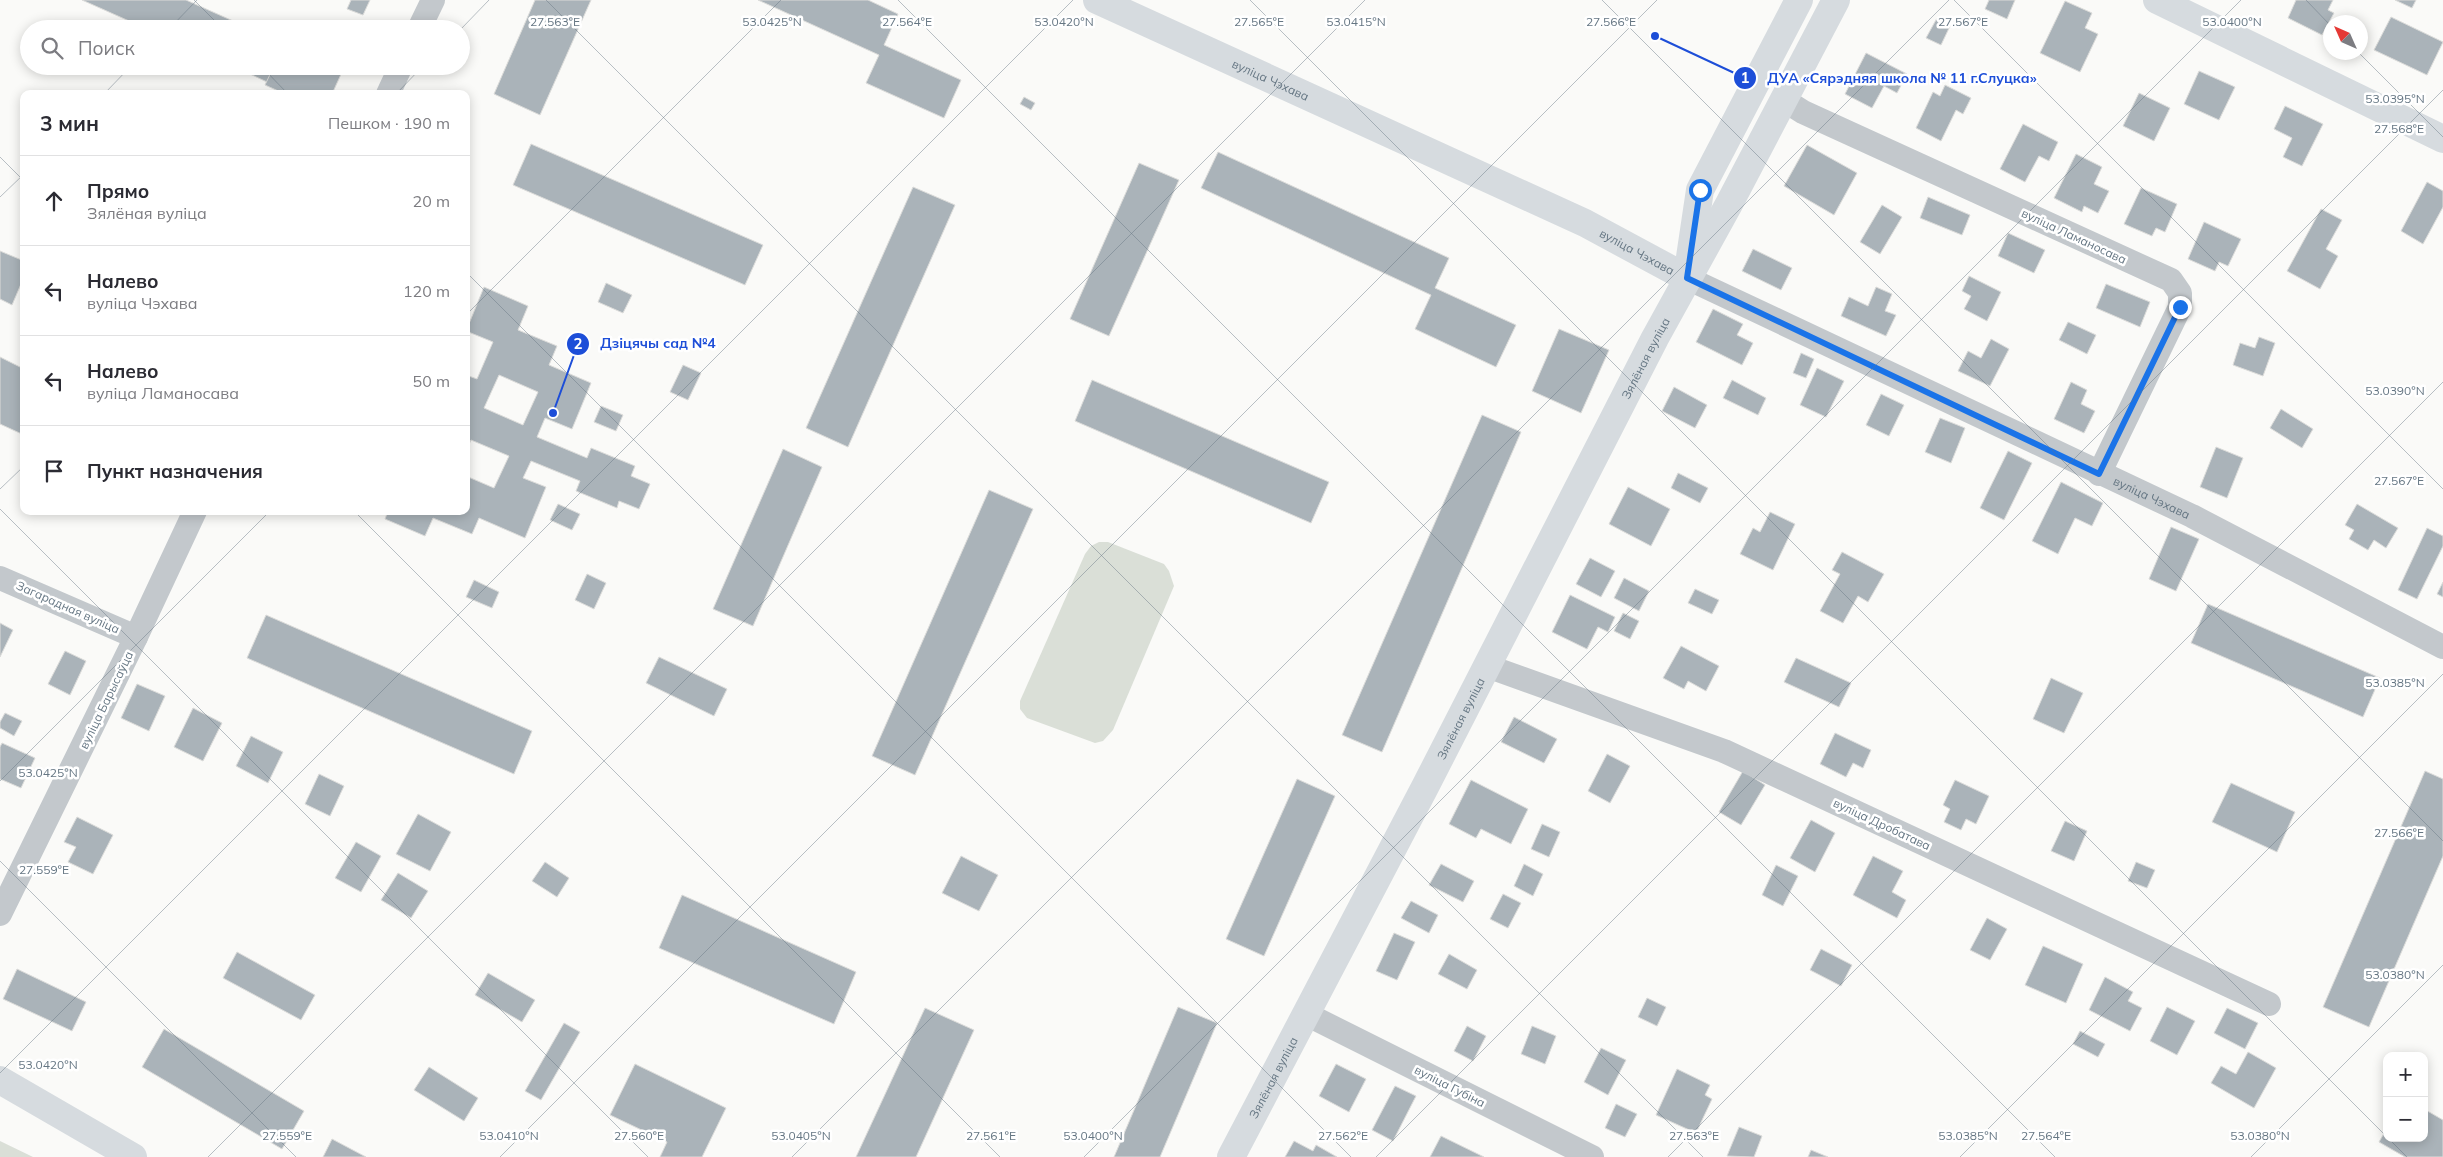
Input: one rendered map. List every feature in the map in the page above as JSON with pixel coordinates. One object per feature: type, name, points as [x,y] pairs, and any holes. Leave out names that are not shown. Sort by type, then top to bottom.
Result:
[{"type":"main road","name":"вуліца Чэхава","points":[[1097,0],[1585,224],[1687,278]]},
{"type":"main road","name":"Зялёная вуліца","points":[[1687,278],[1700,190],[1799,0]]},
{"type":"main road","name":"Зялёная вуліца","points":[[1232,1157],[1308,1015],[1687,278],[1729,204],[1836,0]]},
{"type":"main road","points":[[2157,0],[2443,140]]},
{"type":"main road","points":[[0,1080],[133,1157]]},
{"type":"street","points":[[423,20],[433,0]]},
{"type":"street","points":[[390,90],[397,75]]},
{"type":"street","name":"вуліца Ламаносава","points":[[1784,100],[1803,112],[2170,280],[2180,293],[2180,307],[2099,474]]},
{"type":"street","name":"вуліца Чэхава","points":[[1687,278],[2099,474],[2192,516],[2443,646]]},
{"type":"street","name":"вуліца Барысаўца","points":[[0,914],[136,637],[193,515]]},
{"type":"street","name":"Загарадная вуліца","points":[[0,578],[136,637]]},
{"type":"street","name":"вуліца Дробатава","points":[[1486,666],[1724,751],[2268,1004]]},
{"type":"street","name":"вуліца Губіна","points":[[1308,1015],[1592,1157]]},
{"type":"shaded area","points":[[1099,542],[1108,542],[1164,564],[1169,571],[1174,586],[1113,730],[1103,741],[1095,743],[1027,718],[1020,709],[1020,701],[1085,554],[1091,546]]},
{"type":"shaded area","points":[[0,1141],[33,1157],[0,1157]]},
{"type":"building","points":[[82,0],[186,0],[231,20],[127,20]]},
{"type":"building","points":[[351,0],[370,0],[363,15],[347,9]]},
{"type":"building","points":[[535,0],[591,0],[540,115],[494,94]]},
{"type":"building","points":[[758,0],[868,0],[898,14],[884,45],[961,80],[944,118],[866,83],[879,55]]},
{"type":"building","points":[[1989,0],[2015,0],[2007,19],[1985,9]]},
{"type":"building","points":[[2296,0],[2333,0],[2328,10],[2334,13],[2333,15],[2323,15],[2322,35],[2288,18]]},
{"type":"building","points":[[2395,0],[2416,0],[2412,8]]},
{"type":"building","points":[[2065,1],[2092,13],[2085,28],[2098,34],[2080,72],[2040,53]]},
{"type":"building","points":[[2391,17],[2443,42],[2427,75],[2374,50]]},
{"type":"building","points":[[1937,18],[1951,24],[1941,45],[1926,38]]},
{"type":"building","points":[[1866,53],[1907,74],[1897,93],[1884,86],[1872,108],[1845,94]]},
{"type":"building","points":[[2199,71],[2235,87],[2219,120],[2184,104]]},
{"type":"building","points":[[252,75],[270,75],[267,82]]},
{"type":"building","points":[[270,75],[341,75],[334,90],[276,90],[265,85]]},
{"type":"building","points":[[1945,85],[1971,98],[1963,114],[1956,110],[1941,141],[1916,128],[1933,92],[1940,96]]},
{"type":"building","points":[[2139,93],[2170,108],[2154,141],[2123,126]]},
{"type":"building","points":[[1024,97],[1035,103],[1031,110],[1020,104]]},
{"type":"building","points":[[2285,106],[2323,124],[2302,166],[2283,157],[2292,138],[2274,129]]},
{"type":"building","points":[[2023,124],[2058,142],[2049,161],[2039,156],[2025,182],[2000,169]]},
{"type":"building","points":[[531,144],[763,245],[745,285],[513,185]]},
{"type":"building","points":[[1807,145],[1857,173],[1834,215],[1784,186]]},
{"type":"building","points":[[1218,152],[1449,258],[1435,288],[1516,325],[1496,367],[1415,329],[1431,295],[1201,188]]},
{"type":"building","points":[[2076,154],[2102,167],[2094,184],[2109,191],[2098,213],[2084,206],[2082,212],[2054,198]]},
{"type":"building","points":[[1139,163],[1179,180],[1109,336],[1070,319]]},
{"type":"building","points":[[2427,182],[2443,191],[2443,207],[2423,244],[2401,231]]},
{"type":"building","points":[[913,187],[955,205],[848,447],[806,428]]},
{"type":"building","points":[[2141,188],[2177,204],[2165,232],[2156,228],[2152,236],[2124,224]]},
{"type":"building","points":[[1928,197],[1970,215],[1962,235],[1920,218]]},
{"type":"building","points":[[1882,205],[1902,217],[1880,254],[1860,242]]},
{"type":"building","points":[[2321,209],[2342,220],[2326,249],[2338,256],[2320,289],[2287,271]]},
{"type":"building","points":[[2204,222],[2241,239],[2228,266],[2219,262],[2215,271],[2188,259]]},
{"type":"building","points":[[2008,233],[2045,250],[2034,273],[1998,256]]},
{"type":"building","points":[[1753,249],[1792,268],[1781,290],[1742,271]]},
{"type":"building","points":[[0,251],[20,259],[20,286],[12,305],[0,299]]},
{"type":"building","points":[[1969,276],[2001,292],[1987,321],[1964,309],[1971,296],[1962,291]]},
{"type":"building","points":[[606,283],[632,295],[623,313],[598,302]]},
{"type":"building","points":[[2106,284],[2150,302],[2140,327],[2096,308]]},
{"type":"building","points":[[484,287],[528,306],[518,330],[557,346],[549,365],[591,383],[572,429],[545,418],[537,437],[587,458],[591,448],[635,466],[631,476],[650,484],[639,509],[619,501],[617,508],[576,491],[580,481],[531,461],[523,478],[546,487],[525,538],[479,518],[472,534],[433,518],[425,536],[385,519],[386,515],[470,515],[470,478],[494,488],[509,456],[471,440],[470,442],[470,376],[477,379],[493,342],[470,333],[470,321]],"holes":[[[499,375],[538,392],[523,425],[484,408]]]},
{"type":"building","points":[[1876,287],[1892,294],[1885,311],[1896,315],[1886,336],[1841,316],[1849,297],[1868,306]]},
{"type":"building","points":[[1713,309],[1743,324],[1737,335],[1753,343],[1742,365],[1696,342]]},
{"type":"building","points":[[2068,322],[2096,335],[2087,354],[2059,340]]},
{"type":"building","points":[[1559,329],[1609,350],[1581,413],[1532,391]]},
{"type":"building","points":[[2259,337],[2275,343],[2263,376],[2233,365],[2240,343],[2255,348]]},
{"type":"building","points":[[1991,339],[2009,349],[1990,386],[1958,371],[1968,351],[1981,358]]},
{"type":"building","points":[[1801,353],[1814,359],[1806,378],[1793,373]]},
{"type":"building","points":[[0,357],[20,367],[20,433],[0,424]]},
{"type":"building","points":[[683,365],[701,373],[688,400],[670,392]]},
{"type":"building","points":[[1817,368],[1844,381],[1826,417],[1800,405]]},
{"type":"building","points":[[1092,380],[1329,482],[1311,523],[1075,421]]},
{"type":"building","points":[[1732,380],[1766,398],[1758,415],[1723,398]]},
{"type":"building","points":[[2071,382],[2087,390],[2081,404],[2095,411],[2084,433],[2054,419]]},
{"type":"building","points":[[1674,387],[1707,405],[1695,428],[1662,411]]},
{"type":"building","points":[[1881,394],[1904,405],[1889,436],[1866,425]]},
{"type":"building","points":[[601,406],[623,415],[616,431],[594,422]]},
{"type":"building","points":[[2281,409],[2313,429],[2302,448],[2270,428]]},
{"type":"building","points":[[1482,415],[1521,432],[1382,752],[1342,735]]},
{"type":"building","points":[[1940,418],[1965,428],[1951,463],[1925,452]]},
{"type":"building","points":[[2216,447],[2243,458],[2227,498],[2200,487]]},
{"type":"building","points":[[783,449],[822,467],[753,626],[713,609]]},
{"type":"building","points":[[2008,451],[2032,463],[2004,520],[1980,508]]},
{"type":"building","points":[[1678,473],[1708,488],[1700,503],[1671,488]]},
{"type":"building","points":[[2061,482],[2103,503],[2092,526],[2075,518],[2058,554],[2032,541]]},
{"type":"building","points":[[1628,487],[1670,509],[1651,546],[1609,524]]},
{"type":"building","points":[[989,490],[1033,509],[915,775],[872,756]]},
{"type":"building","points":[[558,504],[580,514],[572,530],[550,520]]},
{"type":"building","points":[[2357,504],[2398,528],[2386,548],[2374,540],[2368,550],[2349,539],[2354,530],[2345,525]]},
{"type":"building","points":[[1770,512],[1795,524],[1773,570],[1740,554],[1753,528],[1760,532]]},
{"type":"building","points":[[2171,527],[2199,539],[2176,591],[2149,579]]},
{"type":"building","points":[[2427,528],[2443,536],[2443,546],[2417,599],[2398,590]]},
{"type":"building","points":[[1842,552],[1884,574],[1868,602],[1858,596],[1843,623],[1820,611],[1840,574],[1832,570]]},
{"type":"building","points":[[1590,558],[1615,571],[1601,597],[1576,584]]},
{"type":"building","points":[[587,574],[606,583],[594,609],[575,600]]},
{"type":"building","points":[[1624,578],[1649,591],[1639,611],[1614,598]]},
{"type":"building","points":[[474,580],[499,592],[492,608],[466,597]]},
{"type":"building","points":[[2443,582],[2443,597],[2437,594]]},
{"type":"building","points":[[1695,589],[1719,600],[1712,614],[1688,603]]},
{"type":"building","points":[[1570,595],[1615,617],[1608,632],[1598,627],[1587,649],[1552,632]]},
{"type":"building","points":[[2208,604],[2380,678],[2363,717],[2191,643]]},
{"type":"building","points":[[1623,613],[1639,621],[1630,639],[1614,631]]},
{"type":"building","points":[[266,615],[532,731],[514,774],[247,658]]},
{"type":"building","points":[[0,623],[13,630],[0,657]]},
{"type":"building","points":[[1681,646],[1719,666],[1706,691],[1688,681],[1684,689],[1663,678]]},
{"type":"building","points":[[65,651],[86,661],[70,695],[48,684]]},
{"type":"building","points":[[659,657],[727,689],[714,716],[646,683]]},
{"type":"building","points":[[1796,658],[1851,683],[1839,707],[1784,682]]},
{"type":"building","points":[[2051,678],[2083,693],[2064,733],[2033,719]]},
{"type":"building","points":[[137,684],[165,696],[149,731],[121,718]]},
{"type":"building","points":[[193,708],[222,723],[203,761],[174,747]]},
{"type":"building","points":[[5,713],[22,721],[14,736],[0,728],[0,722]]},
{"type":"building","points":[[1514,717],[1557,739],[1544,763],[1501,742]]},
{"type":"building","points":[[1835,733],[1871,750],[1863,768],[1853,763],[1846,777],[1820,764]]},
{"type":"building","points":[[251,736],[283,752],[268,783],[236,766]]},
{"type":"building","points":[[2,743],[35,758],[21,788],[0,779],[0,747]]},
{"type":"building","points":[[1607,754],[1630,766],[1610,803],[1588,791]]},
{"type":"building","points":[[1743,771],[1765,785],[1741,825],[1719,812]]},
{"type":"building","points":[[2425,771],[2443,779],[2443,856],[2369,1027],[2323,1007]]},
{"type":"building","points":[[319,774],[344,786],[330,816],[305,804]]},
{"type":"building","points":[[1297,779],[1335,796],[1264,956],[1226,939]]},
{"type":"building","points":[[1471,780],[1528,809],[1511,844],[1481,829],[1476,838],[1449,824]]},
{"type":"building","points":[[1955,780],[1989,796],[1976,824],[1966,819],[1961,830],[1944,822],[1950,809],[1943,805]]},
{"type":"building","points":[[2231,783],[2295,812],[2277,852],[2212,822]]},
{"type":"building","points":[[418,814],[451,832],[430,871],[396,854]]},
{"type":"building","points":[[77,817],[113,835],[93,874],[68,862],[76,847],[64,842]]},
{"type":"building","points":[[1811,820],[1835,833],[1815,872],[1790,858]]},
{"type":"building","points":[[2065,821],[2087,831],[2074,861],[2051,851]]},
{"type":"building","points":[[1542,824],[1560,832],[1549,857],[1531,849]]},
{"type":"building","points":[[356,842],[381,856],[361,892],[335,878]]},
{"type":"building","points":[[961,856],[998,875],[979,911],[942,893]]},
{"type":"building","points":[[1873,856],[1903,871],[1892,892],[1906,900],[1897,918],[1853,895]]},
{"type":"building","points":[[545,862],[569,878],[557,897],[532,881]]},
{"type":"building","points":[[2136,862],[2155,870],[2147,888],[2128,881]]},
{"type":"building","points":[[1441,864],[1474,881],[1463,902],[1429,885]]},
{"type":"building","points":[[1524,864],[1543,874],[1533,896],[1514,886]]},
{"type":"building","points":[[1776,865],[1798,876],[1783,906],[1762,895]]},
{"type":"building","points":[[398,873],[428,891],[411,918],[381,900]]},
{"type":"building","points":[[1503,894],[1521,903],[1508,928],[1490,919]]},
{"type":"building","points":[[682,895],[856,972],[834,1024],[659,948]]},
{"type":"building","points":[[1411,901],[1438,915],[1429,933],[1401,918]]},
{"type":"building","points":[[1987,918],[2007,929],[1990,960],[1970,950]]},
{"type":"building","points":[[1394,933],[1415,942],[1397,980],[1376,971]]},
{"type":"building","points":[[2043,946],[2083,964],[2066,1003],[2025,985]]},
{"type":"building","points":[[1821,949],[1852,965],[1841,986],[1810,970]]},
{"type":"building","points":[[237,952],[315,995],[301,1020],[223,978]]},
{"type":"building","points":[[1449,954],[1477,970],[1467,989],[1438,974]]},
{"type":"building","points":[[17,969],[86,1002],[72,1031],[3,999]]},
{"type":"building","points":[[488,973],[535,1000],[522,1022],[475,995]]},
{"type":"building","points":[[2105,977],[2133,992],[2128,1001],[2142,1008],[2130,1031],[2089,1010]]},
{"type":"building","points":[[1647,998],[1666,1007],[1657,1026],[1638,1017]]},
{"type":"building","points":[[1178,1007],[1217,1023],[1160,1157],[1114,1157]]},
{"type":"building","points":[[2167,1007],[2195,1021],[2177,1055],[2150,1041]]},
{"type":"building","points":[[925,1008],[974,1030],[916,1157],[856,1157]]},
{"type":"building","points":[[2227,1008],[2258,1023],[2245,1049],[2214,1033]]},
{"type":"building","points":[[564,1023],[580,1032],[541,1100],[525,1091]]},
{"type":"building","points":[[1467,1026],[1486,1036],[1473,1061],[1454,1051]]},
{"type":"building","points":[[1532,1026],[1556,1036],[1545,1064],[1521,1054]]},
{"type":"building","points":[[164,1029],[304,1111],[282,1149],[142,1067]]},
{"type":"building","points":[[2080,1031],[2105,1044],[2098,1057],[2073,1044]]},
{"type":"building","points":[[1601,1048],[1626,1060],[1608,1095],[1584,1082]]},
{"type":"building","points":[[2248,1052],[2276,1068],[2254,1108],[2211,1083],[2221,1066],[2236,1074]]},
{"type":"building","points":[[635,1064],[726,1108],[702,1157],[660,1157],[667,1142],[610,1115]]},
{"type":"building","points":[[1336,1064],[1366,1079],[1349,1112],[1319,1096]]},
{"type":"building","points":[[429,1067],[478,1098],[464,1121],[414,1090]]},
{"type":"building","points":[[1677,1069],[1710,1085],[1705,1095],[1712,1099],[1696,1133],[1656,1115]]},
{"type":"building","points":[[1395,1086],[1416,1096],[1393,1141],[1372,1130]]},
{"type":"building","points":[[1616,1104],[1637,1114],[1625,1137],[1605,1128]]},
{"type":"building","points":[[2428,1111],[2443,1120],[2443,1157],[2405,1157],[2379,1142],[2383,1135],[2383,1142],[2428,1142]]},
{"type":"building","points":[[1739,1127],[1762,1136],[1754,1157],[1727,1156]]},
{"type":"building","points":[[1441,1136],[1484,1157],[1430,1157]]},
{"type":"building","points":[[332,1139],[366,1157],[323,1157]]},
{"type":"building","points":[[1294,1141],[1313,1151],[1316,1145],[1337,1157],[1285,1157]]},
{"type":"building","points":[[1811,1150],[1828,1157],[1808,1157]]},
{"type":"place","name":"ДУА «Сярэдняя школа № 11 г.Слуцка»","points":[[1655,36]]},
{"type":"place","name":"Дзіцячы сад №4","points":[[553,413]]},
{"type":"route","points":[[1700,190],[1687,278],[2099,474],[2180,307]]}]
